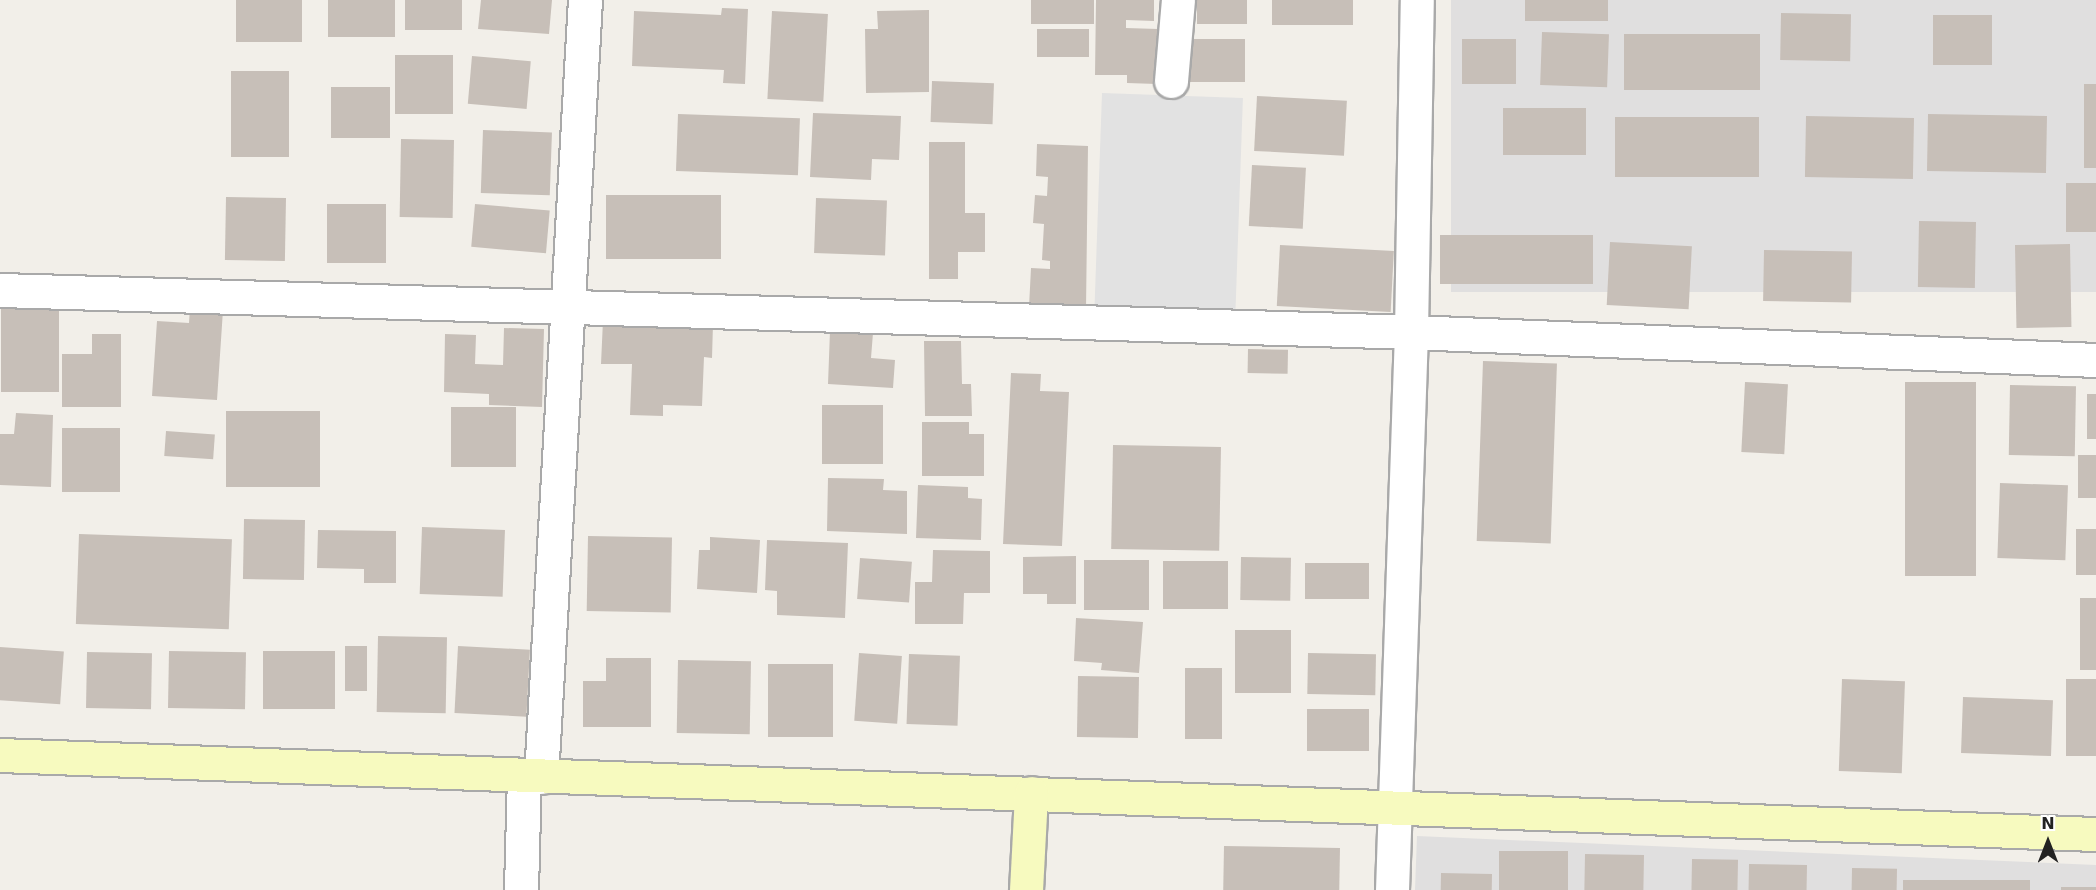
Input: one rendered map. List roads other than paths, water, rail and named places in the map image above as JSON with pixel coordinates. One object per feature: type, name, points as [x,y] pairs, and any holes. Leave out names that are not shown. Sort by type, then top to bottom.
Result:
[{"type":"street","points":[[521,890],[533,776],[569,306],[585,0]]},
{"type":"street","points":[[1172,81],[1178,0]]},
{"type":"street","points":[[1392,890],[1411,332],[1417,0]]},
{"type":"street","points":[[0,290],[1411,332],[2096,360]]},
{"type":"street","points":[[0,755],[1395,810],[2096,834]]},
{"type":"street","points":[[1026,890],[1031,794]]}]
